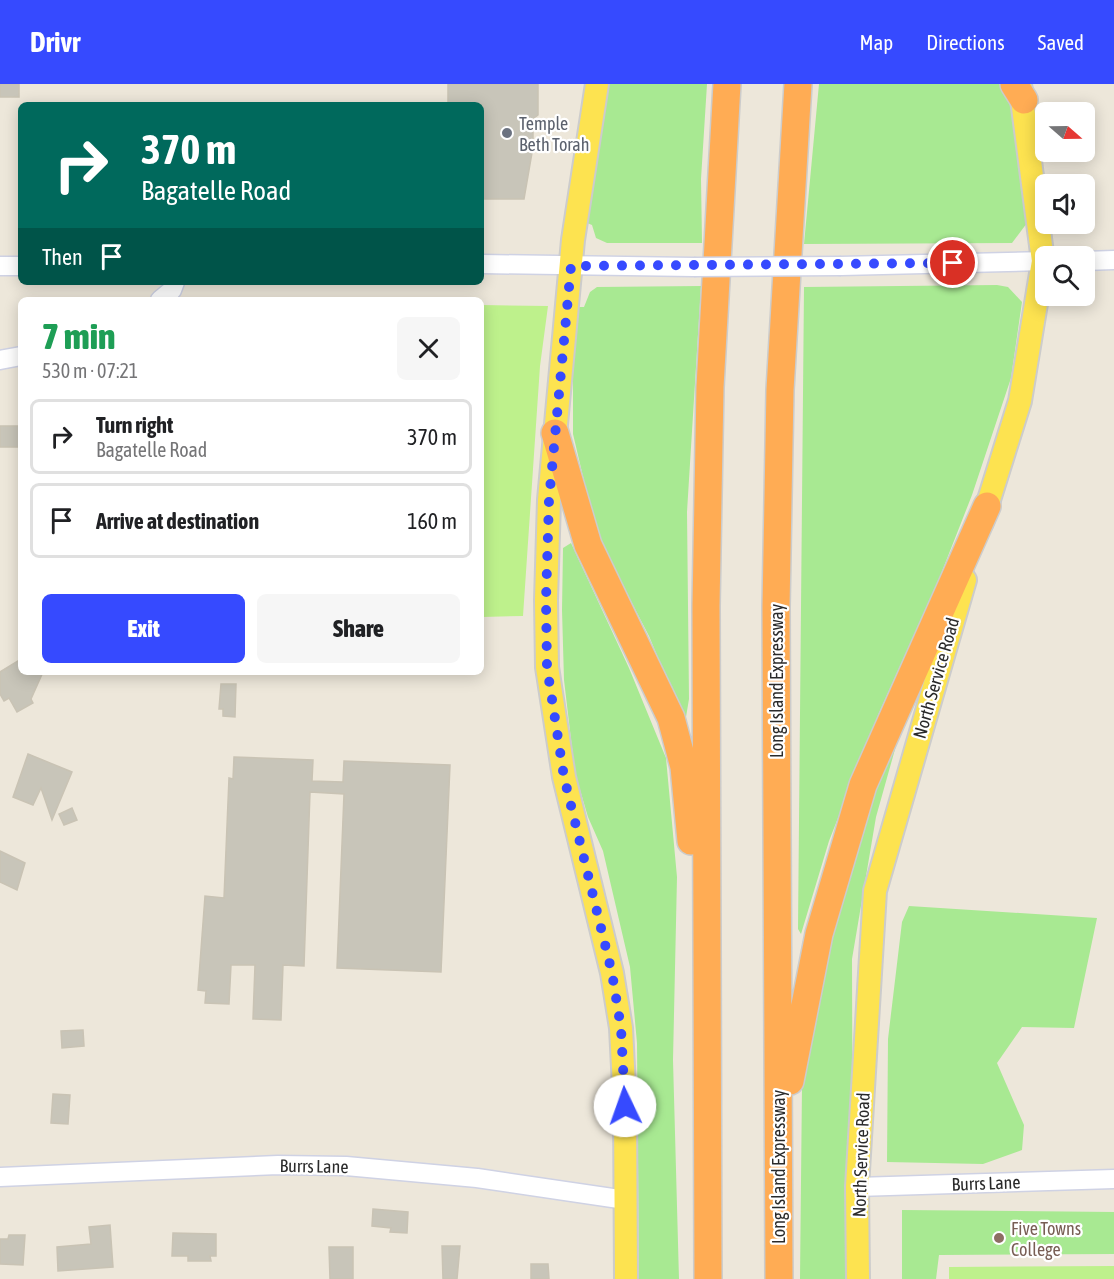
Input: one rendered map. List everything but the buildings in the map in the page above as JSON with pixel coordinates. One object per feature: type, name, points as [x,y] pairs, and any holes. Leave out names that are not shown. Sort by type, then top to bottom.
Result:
[{"type":"highway","points":[[708,1279],[706,606],[710,387],[727,84]]},
{"type":"highway","name":"Long Island Expressway","points":[[779,1279],[776,572],[780,390],[798,84]]},
{"type":"highway","points":[[555,433],[588,544],[672,718],[684,767],[690,828],[708,1144]]},
{"type":"highway","points":[[778,1144],[819,934],[863,785],[987,506]]},
{"type":"main road","points":[[597,84],[571,266],[555,433],[546,600],[547,667],[564,777],[602,930],[621,1028],[626,1279]]},
{"type":"main road","name":"North Service Road","points":[[1019,89],[1042,246]]},
{"type":"main road","name":"North Service Road","points":[[858,1279],[857,1187],[876,891],[987,506],[1020,401],[1036,306]]},
{"type":"street","points":[[1095,261],[1114,260]]},
{"type":"street","points":[[484,264],[694,267],[1035,261]]},
{"type":"street","points":[[0,266],[18,266]]},
{"type":"street","points":[[164,297],[174,285]]},
{"type":"street","points":[[0,360],[18,357]]},
{"type":"street","name":"Burrs Lane","points":[[0,1177],[278,1165],[346,1166],[477,1178],[626,1200]]},
{"type":"street","name":"Burrs Lane","points":[[857,1187],[1114,1179]]},
{"type":"green space","points":[[605,84],[707,84],[701,179],[702,243],[607,243],[596,238],[592,225],[587,223]]},
{"type":"green space","points":[[819,84],[1008,84],[1027,223],[1012,243],[804,244]]},
{"type":"green space","points":[[997,285],[1008,287],[1022,302],[1011,378],[972,495],[939,579],[879,713],[829,841],[801,934],[798,929],[804,287]]},
{"type":"green space","points":[[701,286],[687,512],[689,699],[685,723],[649,636],[597,536],[573,434],[573,337],[579,307],[584,307],[590,292],[597,287]]},
{"type":"green space","points":[[484,305],[548,306],[540,366],[523,616],[484,617]]},
{"type":"green space","points":[[571,543],[629,668],[666,758],[677,877],[673,1060],[679,1279],[639,1279],[637,1043],[630,967],[603,851],[588,817],[575,773],[564,680],[562,610],[563,548]]},
{"type":"green space","points":[[908,703],[876,817],[852,959],[853,1279],[800,1279],[802,1085],[837,890]]},
{"type":"green space","points":[[909,906],[1097,918],[1074,1028],[1022,1027],[997,1063],[1024,1125],[1022,1150],[983,1164],[887,1162],[888,1039],[902,922]]},
{"type":"green space","points":[[902,1210],[1114,1212],[1114,1254],[939,1255],[936,1279],[902,1279]]},
{"type":"green space","points":[[1114,1266],[1114,1279],[949,1279],[949,1267]]},
{"type":"place","name":"Temple Beth Torah","points":[[507,133]]},
{"type":"place","name":"Five Towns College","points":[[999,1238]]},
{"type":"route","points":[[625,1106],[621,1028],[612,973],[564,777],[547,667],[546,600],[549,500],[571,266],[841,266],[953,263]]}]
